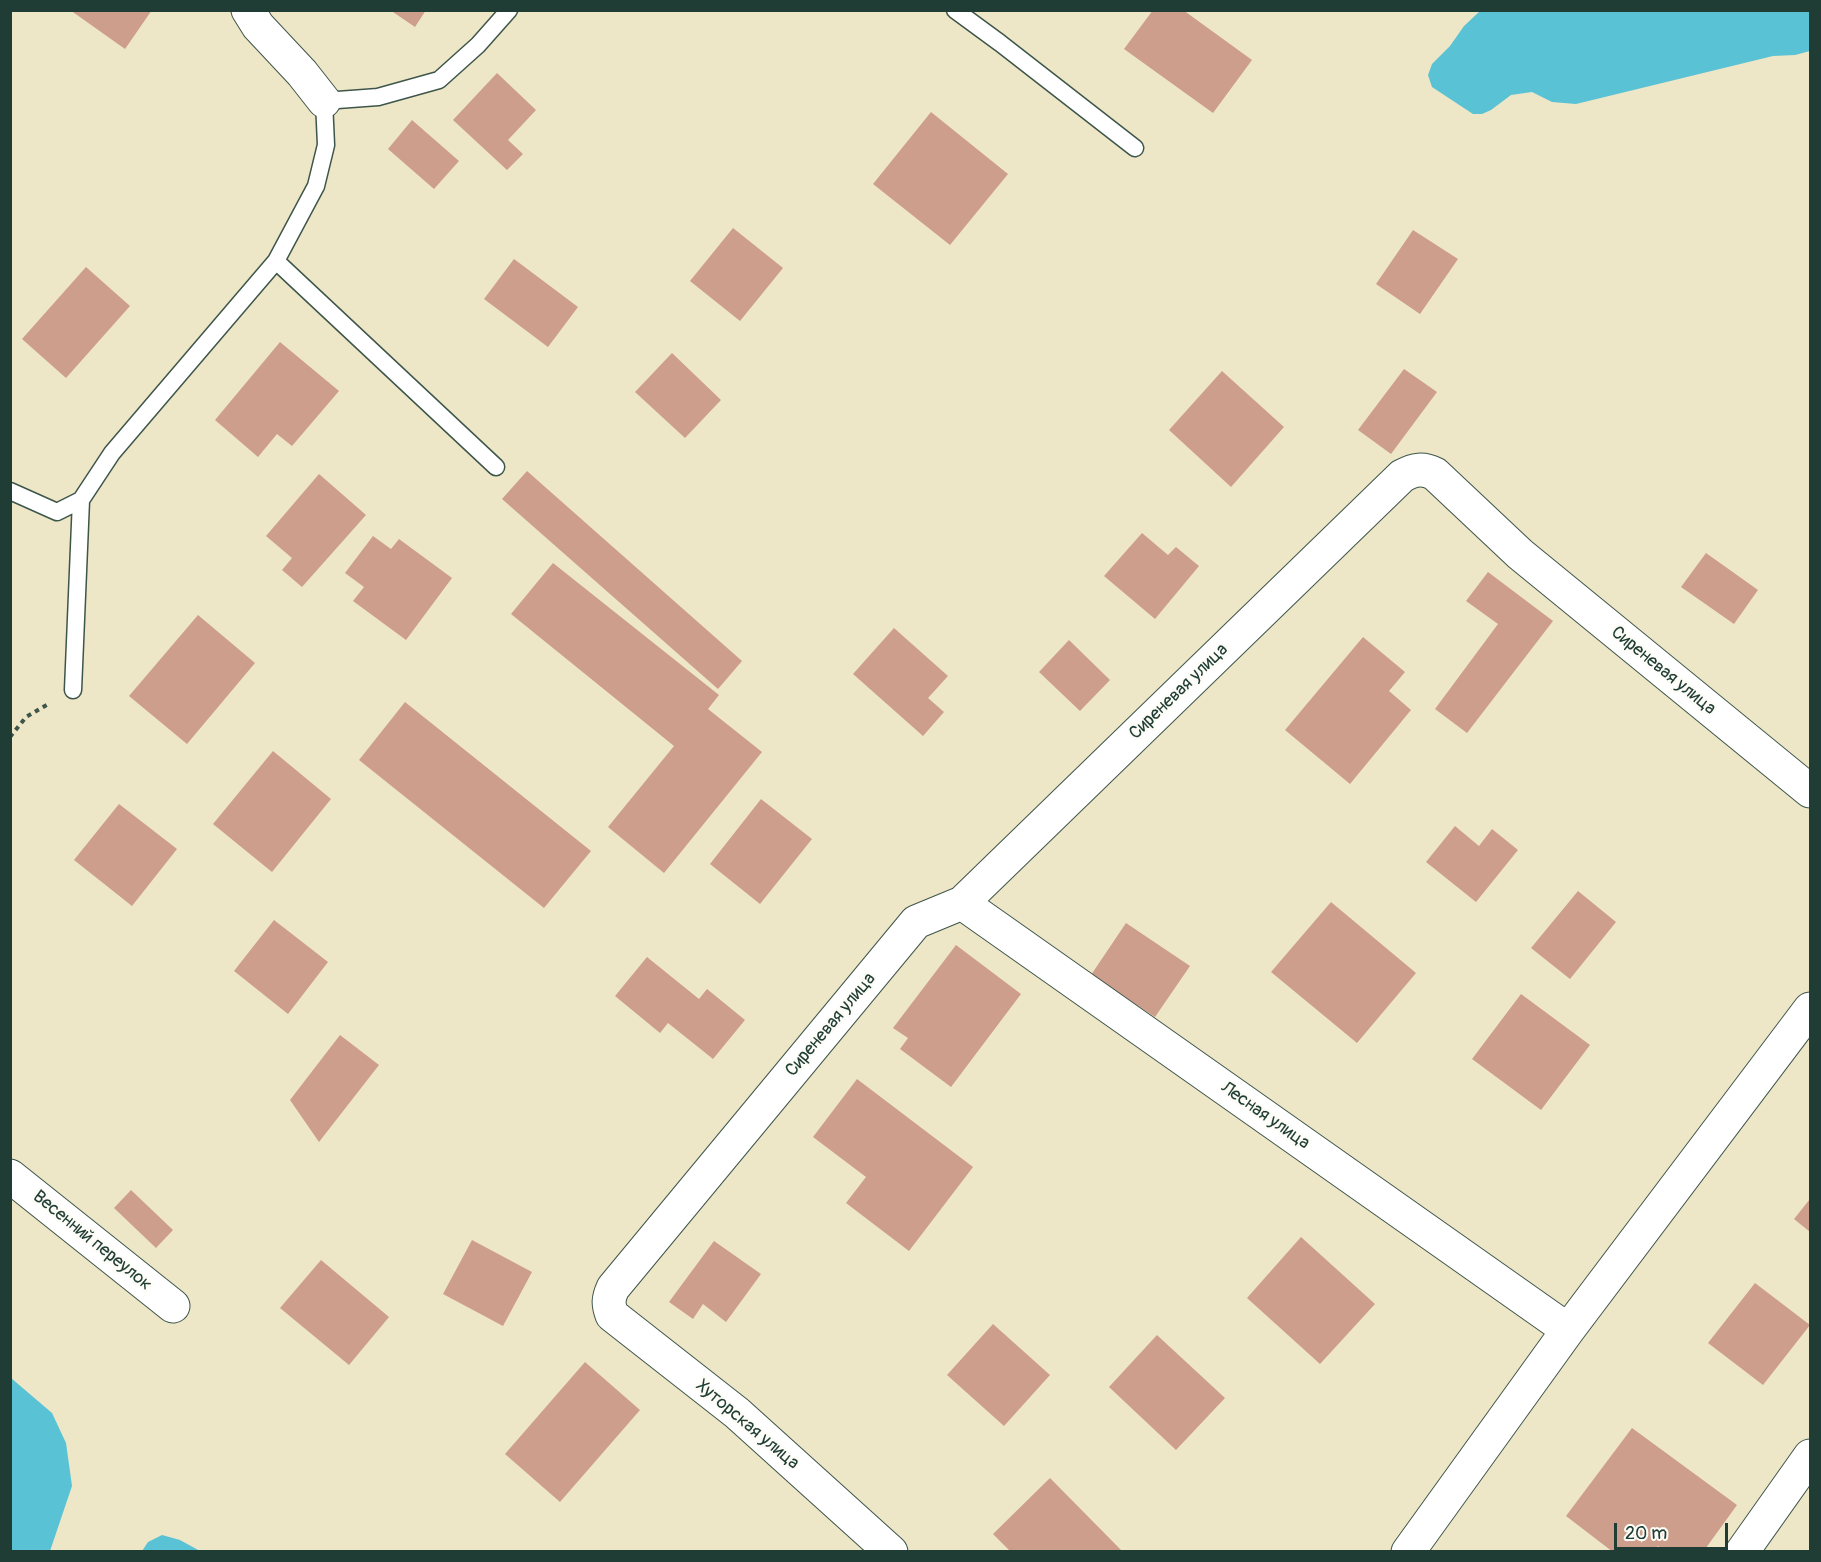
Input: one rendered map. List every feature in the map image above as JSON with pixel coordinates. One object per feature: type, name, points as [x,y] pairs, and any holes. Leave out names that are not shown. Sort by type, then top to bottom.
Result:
[{"type":"street","points":[[248,10],[258,26],[302,73],[324,101]]},
{"type":"street","name":"Сиреневая улица","points":[[608,1298],[916,922],[962,903],[1394,484],[1412,470],[1425,469],[1436,474],[1520,554],[1810,791]]},
{"type":"street","name":"Лесная улица","points":[[962,903],[1568,1330]]},
{"type":"street","points":[[1408,1551],[1568,1330],[1810,1009]]},
{"type":"street","name":"Весенний переулок","points":[[10,1176],[173,1306]]},
{"type":"street","name":"Хуторская улица","points":[[608,1298],[608,1306],[612,1315],[737,1413],[891,1551]]},
{"type":"street","points":[[1742,1551],[1810,1456]]},
{"type":"lane","points":[[10,491],[57,512],[81,500],[112,453],[276,261],[316,186],[326,145],[324,101],[378,98],[439,80],[478,45],[508,10]]},
{"type":"lane","points":[[955,10],[1135,148]]},
{"type":"lane","points":[[276,261],[496,467]]},
{"type":"lane","points":[[74,690],[81,500]]},
{"type":"path","points":[[10,737],[26,717],[74,690]]},
{"type":"water","points":[[1480,11],[1810,11],[1810,51],[1795,55],[1773,56],[1576,104],[1552,102],[1532,92],[1511,95],[1491,110],[1482,114],[1473,114],[1432,87],[1428,75],[1432,64]]},
{"type":"water","points":[[11,1378],[52,1413],[66,1443],[72,1486],[50,1551],[11,1551]]},
{"type":"water","points":[[162,1535],[180,1540],[200,1551],[142,1551],[148,1542]]},
{"type":"building","points":[[70,10],[152,10],[125,49]]},
{"type":"building","points":[[390,10],[426,10],[415,27]]},
{"type":"building","points":[[1153,10],[1183,10],[1252,60],[1213,113],[1124,49]]},
{"type":"building","points":[[497,73],[536,110],[508,140],[523,154],[507,170],[453,120]]},
{"type":"building","points":[[931,112],[1008,174],[950,245],[873,184]]},
{"type":"building","points":[[412,120],[459,161],[434,189],[388,149]]},
{"type":"building","points":[[733,228],[783,268],[740,321],[690,281]]},
{"type":"building","points":[[1413,230],[1458,259],[1420,314],[1376,284]]},
{"type":"building","points":[[514,259],[578,307],[548,347],[484,299]]},
{"type":"building","points":[[86,267],[130,306],[66,378],[22,339]]},
{"type":"building","points":[[280,342],[339,391],[292,446],[277,434],[258,457],[215,420]]},
{"type":"building","points":[[672,353],[721,400],[685,438],[635,392]]},
{"type":"building","points":[[1404,369],[1437,392],[1391,454],[1358,430]]},
{"type":"building","points":[[1222,371],[1284,427],[1231,487],[1169,430]]},
{"type":"building","points":[[527,471],[742,661],[718,689],[502,499]]},
{"type":"building","points":[[319,474],[366,515],[302,587],[282,570],[292,558],[266,536]]},
{"type":"building","points":[[1142,533],[1168,555],[1176,547],[1199,566],[1155,619],[1104,576]]},
{"type":"building","points":[[373,536],[391,549],[399,539],[452,578],[406,640],[353,601],[364,587],[345,573]]},
{"type":"building","points":[[1706,553],[1758,590],[1734,624],[1681,587]]},
{"type":"building","points":[[553,563],[719,695],[708,709],[762,752],[664,873],[608,827],[674,746],[511,614]]},
{"type":"building","points":[[1488,572],[1553,621],[1467,733],[1435,709],[1498,624],[1466,601]]},
{"type":"building","points":[[198,615],[255,663],[187,744],[129,696]]},
{"type":"building","points":[[894,628],[948,676],[928,698],[944,712],[923,736],[853,674]]},
{"type":"building","points":[[1363,637],[1405,672],[1389,691],[1411,710],[1350,784],[1285,730]]},
{"type":"building","points":[[1069,640],[1110,680],[1080,711],[1039,672]]},
{"type":"building","points":[[405,702],[591,851],[544,908],[359,760]]},
{"type":"building","points":[[273,751],[331,799],[272,872],[213,824]]},
{"type":"building","points":[[761,799],[812,839],[760,904],[710,864]]},
{"type":"building","points":[[119,804],[177,849],[132,906],[74,860]]},
{"type":"building","points":[[1455,826],[1479,846],[1492,829],[1518,850],[1476,902],[1426,862]]},
{"type":"building","points":[[1578,891],[1616,922],[1570,979],[1531,948]]},
{"type":"building","points":[[1331,902],[1416,973],[1357,1043],[1271,972]]},
{"type":"building","points":[[274,920],[328,962],[288,1014],[234,971]]},
{"type":"building","points":[[1126,923],[1190,966],[1155,1017],[1091,975]]},
{"type":"building","points":[[956,945],[1021,994],[951,1087],[900,1049],[908,1038],[893,1028]]},
{"type":"building","points":[[647,957],[699,999],[707,989],[745,1020],[713,1059],[668,1023],[660,1033],[615,996]]},
{"type":"building","points":[[1521,994],[1590,1045],[1541,1110],[1472,1059]]},
{"type":"building","points":[[340,1035],[379,1065],[319,1142],[290,1100]]},
{"type":"building","points":[[857,1079],[973,1167],[909,1251],[846,1203],[866,1177],[813,1137]]},
{"type":"building","points":[[131,1190],[173,1230],[156,1248],[114,1208]]},
{"type":"building","points":[[1810,1199],[1810,1232],[1794,1219]]},
{"type":"building","points":[[1301,1237],[1375,1304],[1320,1364],[1247,1298]]},
{"type":"building","points":[[472,1240],[532,1272],[503,1326],[443,1294]]},
{"type":"building","points":[[714,1241],[761,1274],[726,1322],[703,1304],[693,1319],[669,1302]]},
{"type":"building","points":[[321,1260],[389,1317],[349,1365],[280,1308]]},
{"type":"building","points":[[1755,1283],[1810,1325],[1763,1385],[1708,1343]]},
{"type":"building","points":[[993,1324],[1050,1375],[1004,1426],[947,1375]]},
{"type":"building","points":[[1157,1335],[1225,1398],[1176,1450],[1109,1387]]},
{"type":"building","points":[[585,1362],[640,1410],[560,1502],[505,1454]]},
{"type":"building","points":[[1632,1428],[1737,1505],[1703,1552],[1666,1552],[1658,1546],[1653,1552],[1613,1552],[1566,1516]]},
{"type":"building","points":[[1050,1478],[1123,1552],[1011,1552],[993,1534]]}]
